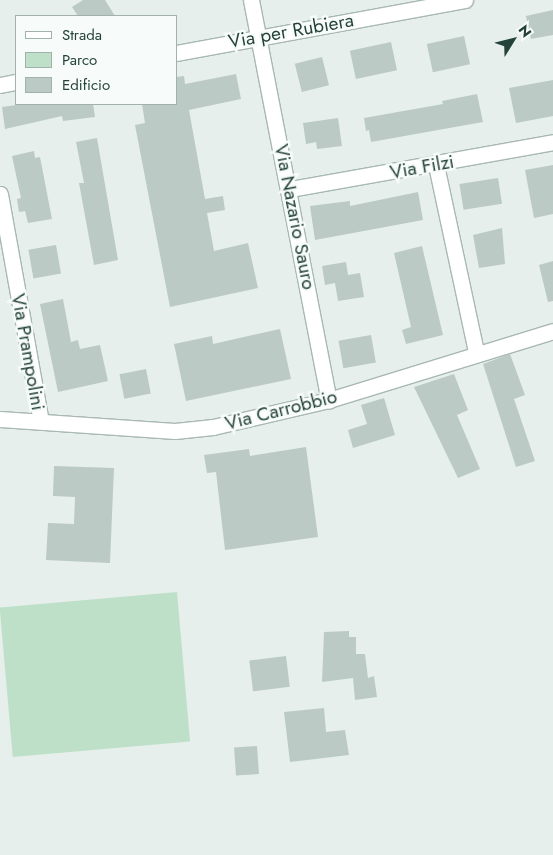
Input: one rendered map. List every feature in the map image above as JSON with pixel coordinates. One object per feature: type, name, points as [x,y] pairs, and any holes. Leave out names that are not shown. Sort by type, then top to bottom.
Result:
[{"type":"street","name":"Via Nazario Sauro","points":[[251,0],[290,189],[329,400]]},
{"type":"street","name":"Via per Rubiera","points":[[178,53],[258,36],[465,0]]},
{"type":"street","points":[[0,85],[15,82]]},
{"type":"street","name":"Via Filzi","points":[[290,189],[436,165],[553,142]]},
{"type":"street","points":[[436,165],[476,352]]},
{"type":"street","name":"Via Prampolini","points":[[0,194],[41,421]]},
{"type":"street","name":"Via Carrobbio","points":[[0,419],[175,430],[213,427],[329,400],[476,352],[553,331]]},
{"type":"green space","points":[[177,592],[190,741],[13,757],[0,607]]},
{"type":"building","points":[[83,0],[105,0],[114,15],[77,15],[72,7]]},
{"type":"building","points":[[553,10],[553,35],[531,39],[526,16]]},
{"type":"building","points":[[464,36],[470,64],[433,72],[427,44]]},
{"type":"building","points":[[391,42],[397,70],[356,79],[350,51]]},
{"type":"building","points":[[322,57],[329,85],[302,92],[295,64]]},
{"type":"building","points":[[236,74],[241,99],[189,110],[205,199],[223,196],[225,210],[207,213],[214,251],[248,243],[258,288],[170,307],[135,125],[145,123],[142,105],[178,105],[178,77],[184,76],[185,84]]},
{"type":"building","points":[[553,80],[553,116],[516,123],[509,88]]},
{"type":"building","points":[[477,94],[483,122],[371,142],[369,130],[366,131],[364,118],[443,104],[442,101]]},
{"type":"building","points":[[17,105],[93,105],[95,117],[63,121],[62,116],[5,129],[2,107]]},
{"type":"building","points":[[338,118],[342,146],[317,149],[316,142],[306,144],[303,123]]},
{"type":"building","points":[[97,138],[118,260],[94,265],[79,183],[84,183],[76,142]]},
{"type":"building","points":[[34,151],[35,158],[40,157],[52,219],[28,223],[25,211],[19,212],[17,199],[21,198],[12,156]]},
{"type":"building","points":[[553,165],[553,214],[534,218],[525,170]]},
{"type":"building","points":[[498,178],[502,204],[464,210],[459,184]]},
{"type":"building","points":[[418,192],[423,220],[315,240],[310,206],[350,201],[350,206]]},
{"type":"building","points":[[502,228],[505,264],[479,268],[473,235]]},
{"type":"building","points":[[56,245],[61,274],[33,278],[28,250]]},
{"type":"building","points":[[422,246],[443,335],[406,344],[402,330],[411,327],[394,253]]},
{"type":"building","points":[[553,261],[553,301],[548,302],[539,265]]},
{"type":"building","points":[[346,262],[348,275],[360,273],[364,297],[338,301],[335,283],[325,285],[322,266]]},
{"type":"building","points":[[63,299],[71,342],[78,340],[80,349],[100,345],[108,381],[58,392],[40,304]]},
{"type":"building","points":[[280,329],[291,379],[186,401],[174,344],[212,336],[213,344]]},
{"type":"building","points":[[371,335],[376,363],[343,368],[339,341]]},
{"type":"building","points":[[510,354],[525,395],[514,399],[535,461],[516,467],[483,364]]},
{"type":"building","points":[[146,369],[151,394],[124,399],[119,374]]},
{"type":"building","points":[[454,374],[468,410],[457,415],[480,469],[458,478],[414,387]]},
{"type":"building","points":[[384,398],[395,435],[353,448],[348,430],[367,424],[361,405]]},
{"type":"building","points":[[306,447],[318,537],[225,550],[216,472],[207,473],[204,455],[249,449],[250,456]]},
{"type":"building","points":[[54,466],[114,468],[110,563],[46,560],[48,523],[74,524],[75,497],[53,496]]},
{"type":"building","points":[[349,631],[349,637],[356,637],[356,654],[365,654],[368,678],[374,676],[377,697],[355,700],[353,678],[322,682],[324,632]]},
{"type":"building","points":[[286,656],[290,687],[253,691],[249,661]]},
{"type":"building","points":[[324,708],[326,732],[345,730],[349,755],[290,762],[284,712]]},
{"type":"building","points":[[257,746],[259,774],[236,776],[234,748]]}]
